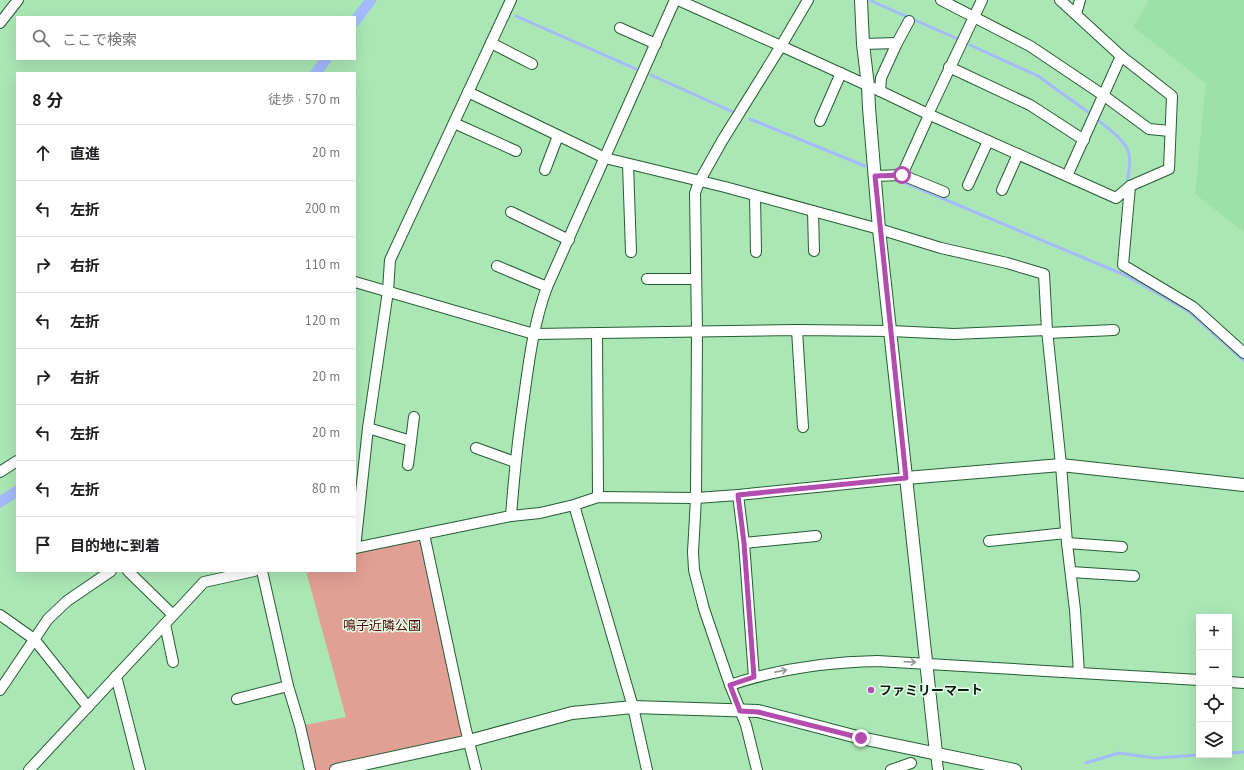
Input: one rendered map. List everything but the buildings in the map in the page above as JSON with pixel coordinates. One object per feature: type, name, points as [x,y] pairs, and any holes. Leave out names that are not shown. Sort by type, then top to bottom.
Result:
[{"type":"street","points":[[0,23],[18,0]]},
{"type":"street","points":[[356,539],[368,428],[388,291],[390,260],[510,0]]},
{"type":"street","points":[[511,516],[515,462],[528,362],[539,309],[547,287],[677,0],[841,73],[929,115],[1116,198],[1130,186],[1169,169],[1172,96],[1121,56],[1060,0]]},
{"type":"street","points":[[757,770],[746,725],[730,685],[704,609],[694,570],[693,552],[696,498],[698,332],[695,193],[699,182],[722,141],[808,0]]},
{"type":"street","points":[[861,0],[863,44],[868,86],[879,229],[938,770]]},
{"type":"street","points":[[941,0],[1030,46],[1103,95],[1149,129],[1170,131]]},
{"type":"street","points":[[902,175],[949,67],[982,0]]},
{"type":"street","points":[[1076,14],[1080,0]]},
{"type":"street","points":[[880,91],[881,78],[909,21]]},
{"type":"street","points":[[620,28],[656,44]]},
{"type":"street","points":[[491,43],[532,64]]},
{"type":"street","points":[[863,44],[897,43]]},
{"type":"street","points":[[1067,176],[1121,56]]},
{"type":"street","points":[[949,67],[1030,105],[1084,140]]},
{"type":"street","points":[[820,121],[841,73]]},
{"type":"street","points":[[468,92],[605,158],[813,211],[941,248],[1007,263],[1044,274],[1047,332],[1080,673]]},
{"type":"street","points":[[454,123],[516,151]]},
{"type":"street","points":[[545,170],[558,136]]},
{"type":"street","points":[[968,185],[988,141]]},
{"type":"street","points":[[1002,190],[1018,154]]},
{"type":"street","points":[[628,164],[631,252]]},
{"type":"street","points":[[875,176],[902,175],[944,192]]},
{"type":"street","points":[[1130,186],[1123,264],[1193,308],[1244,353]]},
{"type":"street","points":[[755,196],[756,252]]},
{"type":"street","points":[[813,211],[814,251]]},
{"type":"street","points":[[511,212],[569,240]]},
{"type":"street","points":[[497,266],[547,287]]},
{"type":"street","points":[[647,279],[696,279]]},
{"type":"street","points":[[356,282],[534,334],[797,330],[891,331],[954,334],[1114,330]]},
{"type":"street","points":[[797,330],[803,427]]},
{"type":"street","points":[[597,333],[598,497]]},
{"type":"street","points":[[408,465],[414,417]]},
{"type":"street","points":[[368,428],[411,441]]},
{"type":"street","points":[[476,448],[515,462]]},
{"type":"street","points":[[0,472],[16,462]]},
{"type":"street","points":[[356,548],[511,516],[540,513],[574,505],[598,497],[696,498],[1061,465],[1244,485]]},
{"type":"street","points":[[738,495],[744,543],[754,677]]},
{"type":"street","points":[[574,505],[634,706],[647,770]]},
{"type":"street","points":[[424,534],[476,770]]},
{"type":"street","points":[[744,543],[816,536]]},
{"type":"street","points":[[989,541],[1066,538],[1122,547]]},
{"type":"street","points":[[0,690],[48,619],[67,601],[110,572]]},
{"type":"street","points":[[129,572],[173,615]]},
{"type":"street","points":[[29,770],[204,582],[249,572]]},
{"type":"street","points":[[262,572],[288,686],[300,726],[310,770]]},
{"type":"street","points":[[1071,572],[1134,576]]},
{"type":"street","points":[[0,615],[34,639],[88,707]]},
{"type":"street","points":[[165,624],[173,662]]},
{"type":"street","points":[[730,685],[754,677],[812,665],[839,662],[877,661],[1196,680]]},
{"type":"street","points":[[116,676],[140,770]]},
{"type":"street","points":[[1232,682],[1244,683]]},
{"type":"street","points":[[237,699],[288,686]]},
{"type":"street","points":[[336,770],[469,741],[572,713],[634,706],[758,712],[861,738],[1015,770]]},
{"type":"street","points":[[891,770],[911,762]]},
{"type":"shaded area","points":[[1149,0],[1244,0],[1244,232],[1195,194],[1206,83],[1133,27]]},
{"type":"green space","name":"鳴子近隣公園","points":[[424,534],[469,741],[336,770],[310,770],[300,726],[346,717],[306,572],[356,572],[356,548]]},
{"type":"waterway","points":[[356,20],[371,0]]},
{"type":"waterway","points":[[871,1],[958,39]]},
{"type":"waterway","points":[[516,16],[636,69]]},
{"type":"waterway","points":[[970,45],[1038,76],[1088,112]]},
{"type":"waterway","points":[[317,72],[325,60]]},
{"type":"waterway","points":[[651,75],[733,112]]},
{"type":"waterway","points":[[750,119],[865,166]]},
{"type":"waterway","points":[[1098,120],[1121,139],[1127,149],[1130,161],[1127,185]]},
{"type":"waterway","points":[[896,179],[1127,276],[1188,311],[1244,361]]},
{"type":"waterway","points":[[0,502],[16,492]]},
{"type":"waterway","points":[[1232,753],[1244,752]]},
{"type":"waterway","points":[[1086,763],[1119,753],[1155,758],[1196,755]]},
{"type":"place","name":"ファミリーマート","points":[[871,690]]},
{"type":"route","points":[[861,738],[758,712],[740,711],[730,685],[754,677],[744,543],[738,495],[906,478],[879,229],[875,176],[902,175]]}]
